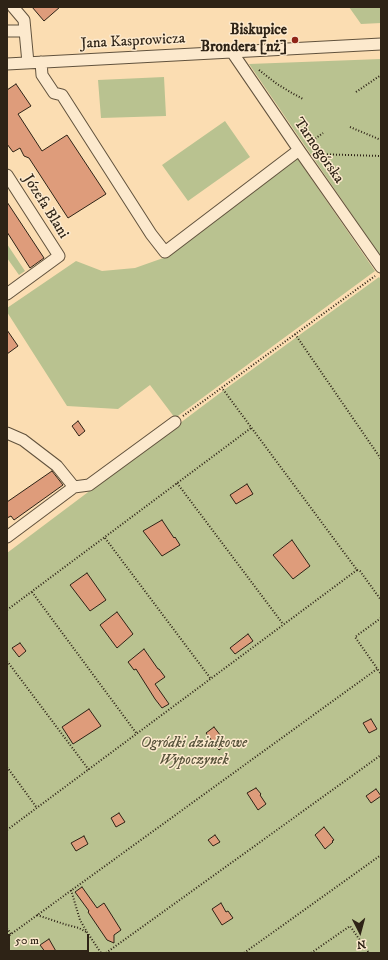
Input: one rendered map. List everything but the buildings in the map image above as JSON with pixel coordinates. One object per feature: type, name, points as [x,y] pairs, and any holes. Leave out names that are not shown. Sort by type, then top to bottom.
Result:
[{"type":"street","points":[[13,7],[24,20],[28,63]]},
{"type":"street","points":[[7,31],[25,31]]},
{"type":"street","name":"Jana Kasprowicza","points":[[7,64],[381,44]]},
{"type":"street","name":"Tarnogórska","points":[[232,52],[300,152],[378,272]]},
{"type":"street","points":[[41,62],[42,75],[54,93],[62,95],[147,227],[165,252],[300,152]]},
{"type":"street","name":"Józefa Blani","points":[[7,175],[59,256],[7,294]]},
{"type":"street","points":[[7,537],[74,487],[89,485],[175,422]]},
{"type":"street","points":[[7,433],[23,440],[57,466],[74,487]]},
{"type":"path","points":[[259,71],[277,84],[303,99]]},
{"type":"path","points":[[356,92],[381,75]]},
{"type":"path","points":[[350,127],[381,140]]},
{"type":"path","points":[[300,152],[323,133]]},
{"type":"path","points":[[300,152],[381,156]]},
{"type":"path","points":[[175,422],[378,272]]},
{"type":"path","points":[[295,334],[381,459]]},
{"type":"path","points":[[222,388],[381,600]]},
{"type":"path","points":[[7,610],[251,428]]},
{"type":"path","points":[[178,483],[284,624]]},
{"type":"path","points":[[105,538],[211,679]]},
{"type":"path","points":[[7,830],[357,570]]},
{"type":"path","points":[[32,592],[137,734]]},
{"type":"path","points":[[381,618],[355,637],[381,674]]},
{"type":"path","points":[[7,661],[89,770]]},
{"type":"path","points":[[7,937],[377,669]]},
{"type":"path","points":[[106,953],[381,755]]},
{"type":"path","points":[[7,767],[37,808]]},
{"type":"path","points":[[244,953],[381,855]]},
{"type":"path","points":[[71,890],[80,920],[86,932],[101,953]]},
{"type":"path","points":[[38,915],[79,928],[86,932]]},
{"type":"path","points":[[312,953],[350,926],[369,953]]},
{"type":"path","points":[[7,928],[11,934]]},
{"type":"green space","points":[[349,7],[381,7],[381,23],[361,24]]},
{"type":"green space","points":[[381,59],[381,257],[249,64]]},
{"type":"green space","points":[[164,77],[166,116],[101,118],[98,80]]},
{"type":"green space","points":[[225,121],[250,157],[188,201],[162,165]]},
{"type":"green space","points":[[297,158],[375,271],[175,418],[150,385],[118,409],[67,406],[7,312],[7,308],[76,261],[102,271],[135,268],[166,257]]},
{"type":"green space","points":[[7,244],[25,271],[19,275],[7,258]]},
{"type":"green space","name":"Ogródki działkowe Wypoczynek","points":[[379,277],[381,280],[381,953],[7,953],[7,553],[224,390]]},
{"type":"place","name":"Biskupice Brondera [nż]","points":[[295,40]]}]
